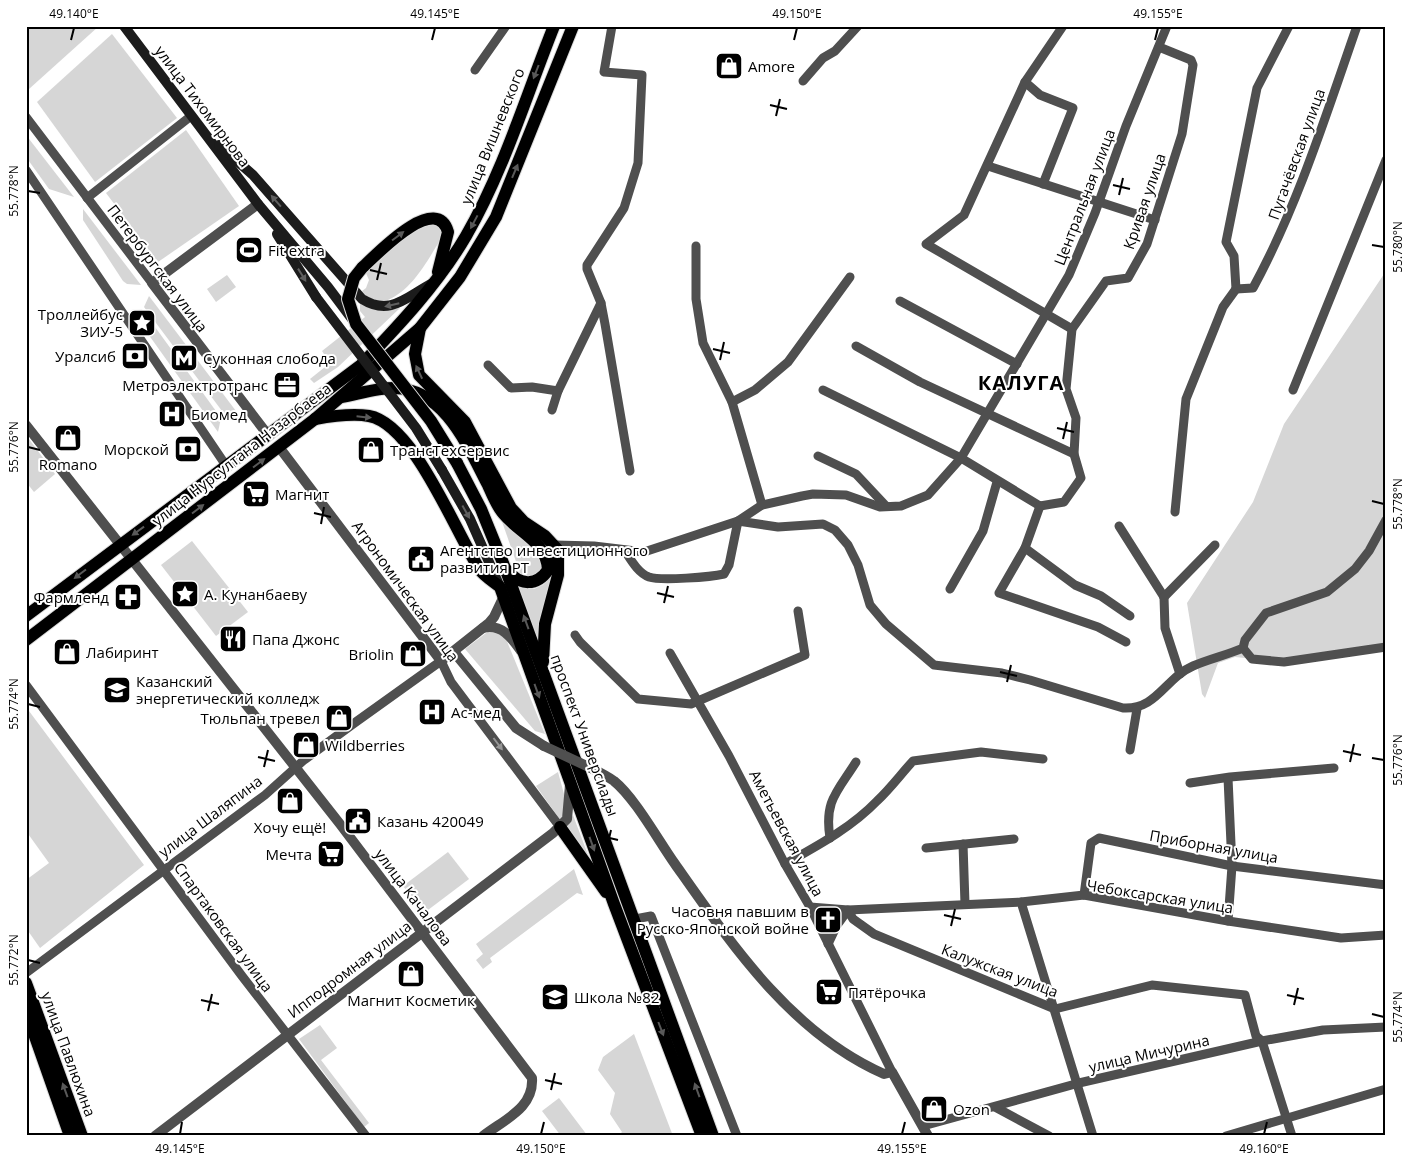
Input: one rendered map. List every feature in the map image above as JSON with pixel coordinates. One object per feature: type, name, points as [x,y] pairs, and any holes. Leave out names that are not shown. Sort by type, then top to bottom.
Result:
[{"type":"main road","name":"улица Тихомирнова","points":[[124,26],[258,204]]},
{"type":"main road","name":"улица Вишневского","points":[[435,281],[465,238],[480,209],[504,156],[554,26]]},
{"type":"main road","name":"улица Нурсултана Назарбаева","points":[[26,640],[280,447],[420,328],[460,276],[496,217],[573,26]]},
{"type":"main road","points":[[204,133],[253,175],[362,299],[371,305],[390,307],[435,281],[448,232],[442,223],[433,218],[426,218],[412,225],[362,268],[354,278],[348,298],[356,324]]},
{"type":"main road","points":[[258,204],[328,287],[356,324]]},
{"type":"main road","points":[[258,204],[316,297],[416,428],[470,519],[502,591]]},
{"type":"main road","name":"улица Нурсултана Назарбаева","points":[[26,616],[119,544],[227,467],[361,365],[409,315],[435,281]]},
{"type":"main road","name":"проспект Универсиады","points":[[356,324],[431,421],[457,463],[481,509],[506,568],[713,1136]]},
{"type":"main road","points":[[420,328],[415,354],[419,375],[465,422],[511,508],[524,522],[555,545],[560,556],[559,568],[545,624],[543,668]]},
{"type":"main road","points":[[341,397],[394,388],[412,391],[430,400],[450,418],[501,511],[516,528],[534,541],[548,558],[548,570],[544,575],[530,583],[517,579],[506,568]]},
{"type":"main road","points":[[316,418],[368,416],[382,421],[397,431],[427,476],[480,571],[502,591]]},
{"type":"main road","name":"проспект Универсиады","points":[[502,591],[570,785],[701,1134]]},
{"type":"main road","points":[[560,826],[614,904]]},
{"type":"main road","name":"улица Павлюхина","points":[[26,983],[82,1136]]},
{"type":"main road","name":"улица Павлюхина","points":[[26,1011],[70,1136]]},
{"type":"street","points":[[476,70],[504,33],[506,26]]},
{"type":"street","points":[[612,26],[604,72],[642,75],[638,163],[624,208],[587,265],[601,303],[630,471]]},
{"type":"street","points":[[803,81],[823,58],[834,52],[858,26]]},
{"type":"street","points":[[1063,26],[1025,82],[964,215],[926,244],[1072,329]]},
{"type":"street","name":"Центральная улица","points":[[555,545],[594,546],[644,552],[738,521],[762,505],[813,494],[846,495],[863,502],[886,506],[901,506],[928,495],[961,458],[1068,275],[1099,202],[1126,126],[1167,26]]},
{"type":"street","points":[[1175,512],[1186,400],[1222,307],[1236,289],[1234,256],[1226,242],[1257,88],[1289,26]]},
{"type":"street","name":"Пугачёвская улица","points":[[1236,289],[1253,288],[1277,244],[1302,185],[1357,26]]},
{"type":"street","name":"Кривая улица","points":[[1040,506],[1064,502],[1081,478],[1074,454],[1076,418],[1066,389],[1072,329],[1106,281],[1128,278],[1147,244],[1182,134],[1193,65],[1191,60],[1159,47]]},
{"type":"street","points":[[1025,82],[1040,95],[1073,108],[1043,184]]},
{"type":"street","points":[[86,198],[191,116]]},
{"type":"street","name":"Петербургская улица","points":[[26,117],[268,436]]},
{"type":"street","points":[[1293,390],[1386,160]]},
{"type":"street","points":[[988,166],[1155,220]]},
{"type":"street","points":[[26,170],[227,467]]},
{"type":"street","points":[[152,283],[258,204]]},
{"type":"street","points":[[696,246],[696,298],[703,343],[732,402],[762,505]]},
{"type":"street","points":[[732,402],[755,390],[788,362],[850,277]]},
{"type":"street","points":[[900,301],[1016,364]]},
{"type":"street","points":[[552,410],[558,391],[601,303]]},
{"type":"street","points":[[856,346],[920,382],[1074,454]]},
{"type":"street","points":[[488,365],[511,388],[532,387],[558,391]]},
{"type":"street","points":[[823,390],[961,458],[997,482],[1040,506],[1025,548],[999,593],[1098,627],[1126,642]]},
{"type":"street","name":"улица Качалова","points":[[26,425],[296,768],[532,1078],[533,1091],[527,1102],[482,1136]]},
{"type":"street","name":"Агрономическая улица","points":[[280,447],[441,661],[450,682],[560,826]]},
{"type":"street","points":[[818,456],[856,474],[886,506]]},
{"type":"street","points":[[950,589],[983,531],[997,482]]},
{"type":"street","points":[[625,551],[638,569],[649,577],[709,578],[724,574],[729,565],[738,521],[778,527],[823,524],[835,530],[848,545],[858,565],[870,605],[886,624],[934,665],[1002,673],[1123,708],[1137,709],[1162,692],[1180,674],[1192,666],[1223,657],[1243,648],[1246,640],[1266,612],[1288,607],[1326,592],[1355,569],[1369,551],[1386,520]]},
{"type":"street","points":[[1119,526],[1164,597],[1165,628],[1180,674]]},
{"type":"street","points":[[1164,597],[1215,545]]},
{"type":"street","points":[[1025,548],[1075,585],[1101,596],[1130,616]]},
{"type":"street","name":"улица Шаляпина","points":[[26,973],[265,795],[347,728],[454,652],[494,617],[502,591]]},
{"type":"street","points":[[575,635],[638,699],[691,704],[806,655],[798,610]]},
{"type":"street","points":[[482,628],[489,626],[504,631],[525,657]]},
{"type":"street","points":[[1243,648],[1252,658],[1284,662],[1386,647]]},
{"type":"street","points":[[454,652],[516,728],[544,746],[591,768],[615,782],[628,797],[689,885],[771,991],[795,1015],[816,1034],[874,1070],[884,1074],[892,1072]]},
{"type":"street","name":"Аметьевская улица","points":[[670,653],[729,756],[785,864],[810,907],[892,1072],[928,1136]]},
{"type":"street","name":"Спартаковская улица","points":[[26,684],[165,869],[242,976],[366,1136]]},
{"type":"street","points":[[1130,750],[1137,709]]},
{"type":"street","points":[[785,864],[830,838],[877,802],[913,761],[981,752],[1043,759]]},
{"type":"street","points":[[830,838],[827,819],[828,810],[832,799],[856,762]]},
{"type":"street","points":[[1190,783],[1334,768]]},
{"type":"street","points":[[1228,778],[1232,866],[1228,921]]},
{"type":"street","points":[[560,826],[567,819],[570,785]]},
{"type":"street","name":"Ипподромная улица","points":[[155,1136],[560,826]]},
{"type":"street","name":"Приборная улица","points":[[1084,895],[1091,843],[1099,838],[1232,866],[1386,885]]},
{"type":"street","points":[[926,848],[1014,839]]},
{"type":"street","points":[[963,844],[965,904]]},
{"type":"street","name":"Чебоксарская улица","points":[[810,907],[848,910],[1022,902],[1084,895],[1228,921],[1341,938],[1386,935]]},
{"type":"street","points":[[1022,902],[1079,1083],[1093,1136]]},
{"type":"street","points":[[828,944],[837,925],[848,910]]},
{"type":"street","name":"Калужская улица","points":[[848,910],[853,919],[874,934],[1055,1009],[1152,985],[1245,995],[1256,1036],[1262,1041],[1292,1136]]},
{"type":"street","points":[[635,919],[651,916],[737,1136]]},
{"type":"street","name":"улица Мичурина","points":[[923,1126],[1079,1083],[1262,1041],[1323,1030],[1386,1027]]},
{"type":"street","points":[[1226,1136],[1386,1089]]},
{"type":"street","points":[[995,1107],[1048,1136]]},
{"type":"shaded area","points":[[26,26],[99,26],[29,89],[26,86]]},
{"type":"shaded area","points":[[112,34],[177,118],[95,182],[37,102]]},
{"type":"shaded area","points":[[186,130],[239,206],[158,262],[106,193]]},
{"type":"shaded area","points":[[26,135],[74,197],[49,189],[26,157]]},
{"type":"shaded area","points":[[83,209],[141,285],[127,284],[123,281],[83,220]]},
{"type":"shaded area","points":[[436,221],[444,234],[414,280],[398,295],[388,300],[387,304],[367,297],[362,291],[366,288],[369,280],[365,271],[416,226]]},
{"type":"shaded area","points":[[1386,271],[1386,647],[1284,662],[1235,657],[1218,663],[1205,698],[1202,694],[1187,603],[1253,502],[1284,424]]},
{"type":"shaded area","points":[[227,275],[236,287],[216,302],[207,289]]},
{"type":"shaded area","points":[[149,296],[242,419],[225,415],[144,307]]},
{"type":"shaded area","points":[[360,299],[383,311],[400,308],[338,367],[314,383],[310,379],[330,363],[322,351],[365,317],[360,311]]},
{"type":"shaded area","points":[[142,309],[221,418],[218,432],[131,310]]},
{"type":"shaded area","points":[[26,435],[55,474],[34,492],[26,482]]},
{"type":"shaded area","points":[[499,513],[544,559],[541,574],[524,578],[520,573]]},
{"type":"shaded area","points":[[192,541],[248,612],[216,636],[161,565]]},
{"type":"shaded area","points":[[553,573],[539,647],[517,583],[534,589],[543,585]]},
{"type":"shaded area","points":[[490,630],[504,634],[545,734],[535,731],[465,649]]},
{"type":"shaded area","points":[[26,707],[144,865],[40,948],[26,928],[26,880],[49,863],[26,831]]},
{"type":"shaded area","points":[[558,772],[567,805],[561,821],[536,786]]},
{"type":"shaded area","points":[[573,815],[593,868],[566,829]]},
{"type":"shaded area","points":[[448,852],[469,879],[424,913],[403,886]]},
{"type":"shaded area","points":[[574,869],[583,895],[577,893],[490,958],[492,962],[483,969],[476,960],[483,954],[476,944]]},
{"type":"shaded area","points":[[827,913],[833,915],[835,921],[833,927],[827,929],[821,927],[819,921],[821,915]]},
{"type":"shaded area","points":[[320,1025],[337,1048],[321,1060],[369,1123],[364,1127],[299,1039]]},
{"type":"shaded area","points":[[634,1034],[673,1136],[618,1136],[622,1132],[610,1114],[615,1093],[598,1070],[603,1057]]},
{"type":"shaded area","points":[[559,1098],[588,1136],[561,1136],[542,1111]]},
{"type":"place","name":"Amore","points":[[729,66]]},
{"type":"place","name":"Fit extra","points":[[249,250]]},
{"type":"place","name":"Троллейбус ЗИУ-5","points":[[142,323]]},
{"type":"place","name":"Уралсиб","points":[[135,356]]},
{"type":"place","name":"Суконная слобода","points":[[184,358]]},
{"type":"place","name":"Метроэлектротранс","points":[[287,385]]},
{"type":"place","name":"Биомед","points":[[172,414]]},
{"type":"place","name":"Romano","points":[[68,438]]},
{"type":"place","name":"Морской","points":[[188,449]]},
{"type":"place","name":"ТрансТехСервис","points":[[371,450]]},
{"type":"place","name":"Магнит","points":[[256,494]]},
{"type":"place","name":"Агентство инвестиционного развития РТ","points":[[421,559]]},
{"type":"place","name":"А. Кунанбаеву","points":[[185,594]]},
{"type":"place","name":"Фармленд","points":[[128,597]]},
{"type":"place","name":"Папа Джонс","points":[[233,639]]},
{"type":"place","name":"Лабиринт","points":[[67,652]]},
{"type":"place","name":"Briolin","points":[[413,654]]},
{"type":"place","name":"Казанский энергетический колледж","points":[[117,690]]},
{"type":"place","name":"Ас-мед","points":[[432,712]]},
{"type":"place","name":"Тюльпан тревел","points":[[339,718]]},
{"type":"place","name":"Wildberries","points":[[306,745]]},
{"type":"place","name":"Хочу ещё!","points":[[290,801]]},
{"type":"place","name":"Казань 420049","points":[[358,821]]},
{"type":"place","name":"Мечта","points":[[331,854]]},
{"type":"place","name":"Часовня павшим в Русско-Японской войне","points":[[828,920]]},
{"type":"place","name":"Магнит Косметик","points":[[411,974]]},
{"type":"place","name":"Пятёрочка","points":[[829,992]]},
{"type":"place","name":"Школа №82","points":[[555,997]]},
{"type":"place","name":"Ozon","points":[[934,1109]]},
{"type":"district","name":"КАЛУГА","points":[[1021,382]]}]
